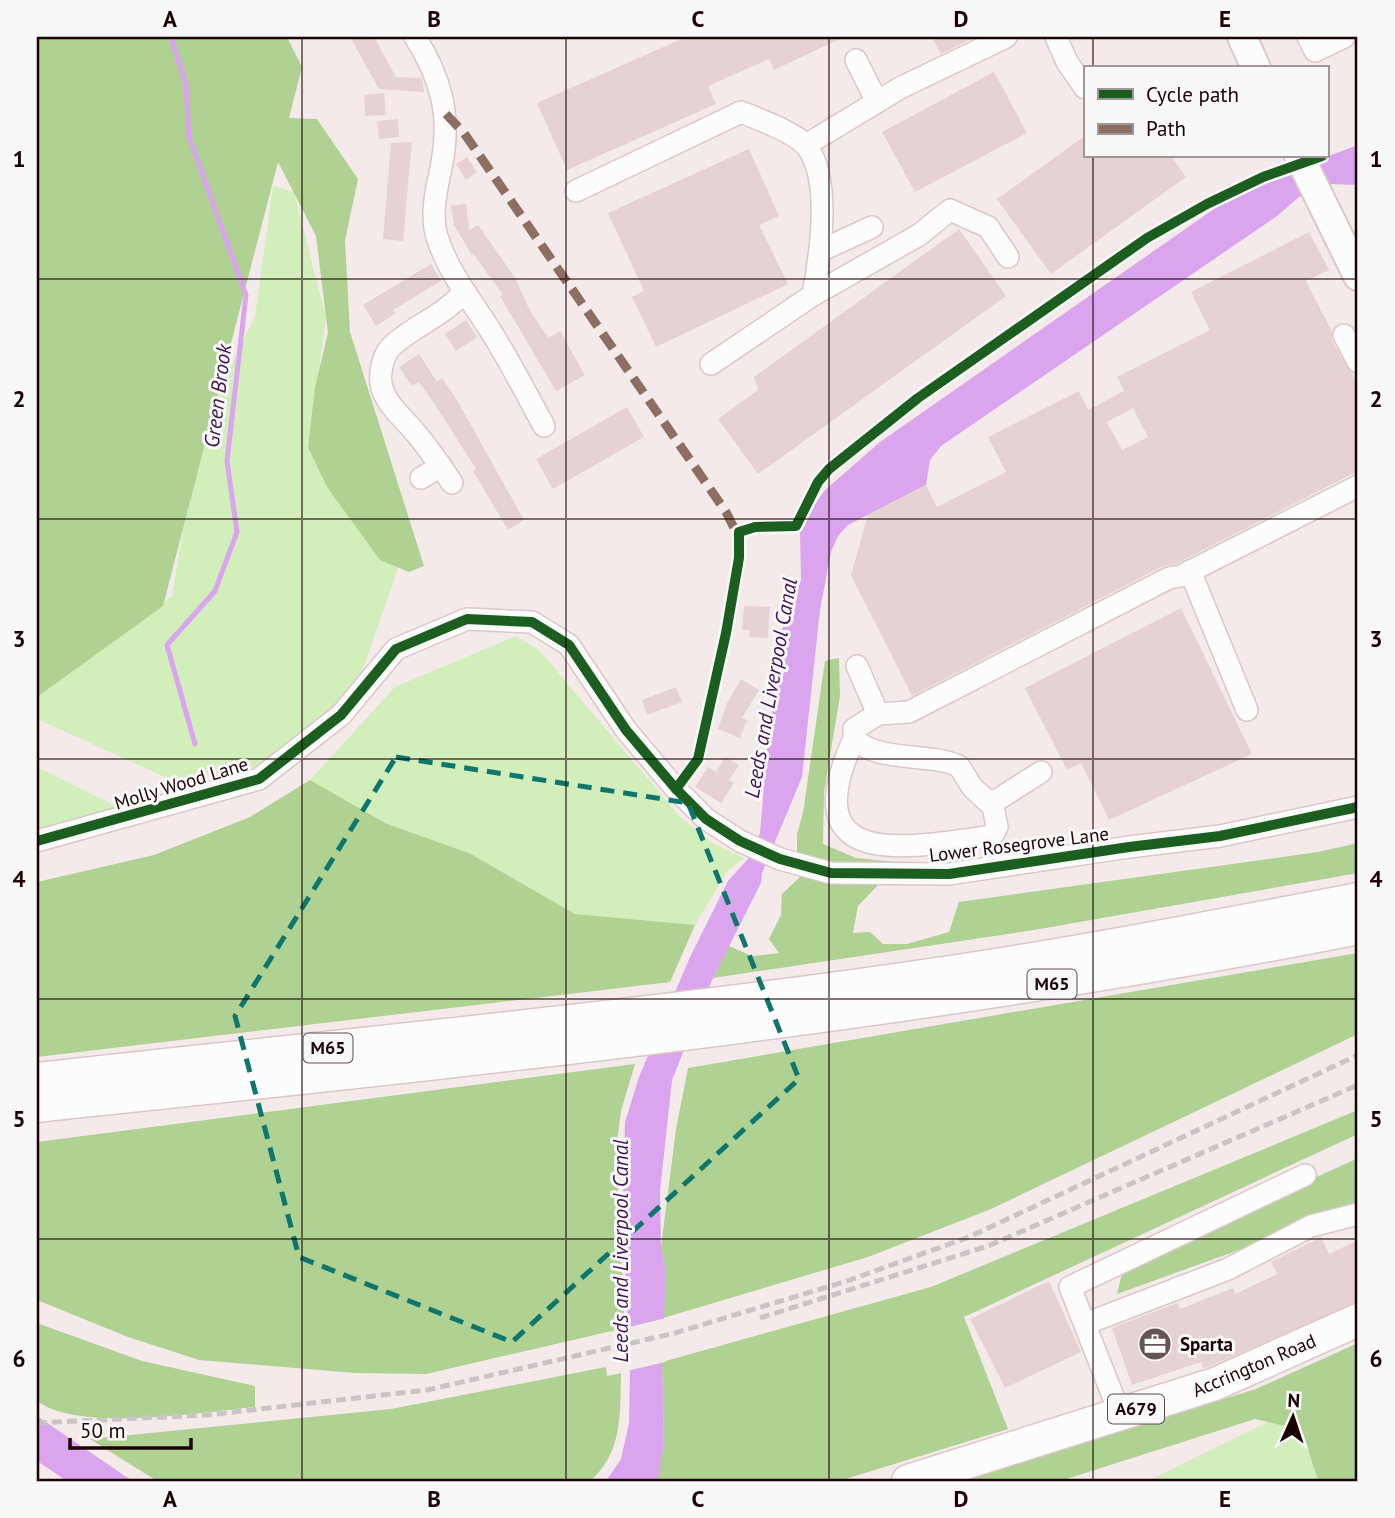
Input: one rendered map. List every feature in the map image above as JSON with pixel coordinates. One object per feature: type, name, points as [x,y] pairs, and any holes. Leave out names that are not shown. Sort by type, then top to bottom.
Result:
[{"type":"highway","name":"M65","points":[[744,1014],[1358,899]]},
{"type":"highway","name":"M65","points":[[37,1106],[744,1014],[1108,975],[1358,928]]},
{"type":"highway","name":"M65","points":[[37,1079],[616,1030]]},
{"type":"highway","name":"Accrington Road","points":[[908,1481],[1215,1384],[1358,1320]]},
{"type":"main road","points":[[1242,37],[1255,66]]},
{"type":"main road","points":[[1300,158],[1358,276]]},
{"type":"street","points":[[415,37],[436,73],[443,94],[446,135],[434,217],[446,259],[463,293],[507,358],[544,426]]},
{"type":"street","points":[[806,145],[877,102],[1006,37]]},
{"type":"street","points":[[1056,37],[1084,86]]},
{"type":"street","points":[[1308,37],[1315,51],[1344,37]]},
{"type":"street","points":[[856,60],[877,102]]},
{"type":"street","points":[[576,191],[741,112],[806,145],[817,164],[822,210],[820,251],[813,295]]},
{"type":"street","points":[[711,364],[813,295],[919,236],[950,210],[988,227],[1008,257]]},
{"type":"street","points":[[820,251],[872,227]]},
{"type":"street","points":[[421,478],[447,474],[389,402],[382,388],[385,356],[391,346],[451,307],[463,293]]},
{"type":"street","points":[[1344,335],[1358,362]]},
{"type":"street","points":[[992,801],[997,827],[992,836],[891,846],[857,839],[848,832],[839,817],[836,802],[841,768],[854,738],[854,729],[878,714],[909,712],[1169,578],[1190,571],[1358,486]]},
{"type":"street","points":[[1190,571],[1247,710]]},
{"type":"street","name":"Molly Wood Lane","points":[[37,841],[259,779],[341,715],[397,649],[467,619],[532,622]]},
{"type":"street","name":"Lower Rosegrove Lane","points":[[532,622],[569,645],[626,730],[676,789],[706,819],[740,841],[780,859],[831,873],[949,874],[1129,846],[1220,836],[1358,807]]},
{"type":"street","points":[[857,666],[878,714]]},
{"type":"street","points":[[854,738],[862,746],[874,750],[929,757],[959,766],[980,796],[992,801]]},
{"type":"street","points":[[992,801],[1041,772]]},
{"type":"street","points":[[1120,1415],[1070,1287],[1305,1175]]},
{"type":"street","points":[[1085,1324],[1228,1269],[1311,1226],[1358,1214]]},
{"type":"highlighted area","points":[[396,757],[688,803],[799,1079],[512,1342],[299,1257],[235,1016]]},
{"type":"green space","points":[[37,37],[287,37],[302,67],[289,118],[317,119],[358,179],[345,240],[350,332],[424,566],[409,572],[380,560],[327,487],[308,447],[315,387],[328,333],[316,236],[278,162],[163,606],[37,697]]},
{"type":"green space","points":[[273,186],[294,192],[326,318],[308,447],[398,568],[351,704],[282,762],[174,781],[37,719],[37,697],[172,596],[184,525],[219,388],[255,317]]},
{"type":"green space","points":[[516,636],[540,651],[680,817],[713,843],[744,858],[727,871],[695,925],[575,914],[469,853],[387,824],[310,780],[395,687]]},
{"type":"green space","points":[[839,658],[840,696],[824,792],[823,844],[856,858],[896,862],[894,869],[832,865],[797,852],[797,834],[803,813],[825,661]]},
{"type":"green space","points":[[37,767],[122,809],[37,834]]},
{"type":"green space","points":[[310,780],[387,824],[469,853],[575,914],[695,925],[670,982],[37,1057],[37,882],[154,855],[250,817]]},
{"type":"green space","points":[[1358,843],[1358,873],[1034,930],[713,978],[729,946],[752,956],[779,953],[769,939],[781,915],[782,894],[803,874],[880,883],[858,906],[853,933],[870,932],[883,944],[907,944],[949,932],[959,902],[1318,852]]},
{"type":"green space","points":[[1358,953],[1358,1034],[991,1209],[868,1257],[663,1318],[666,1272],[661,1247],[676,1129],[688,1068]]},
{"type":"green space","points":[[635,1064],[621,1111],[616,1149],[625,1328],[426,1374],[355,1373],[199,1360],[128,1337],[37,1300],[37,1142]]},
{"type":"green space","points":[[1358,1110],[1358,1134],[964,1317],[1008,1429],[839,1481],[657,1481],[664,1444],[662,1362],[931,1287]]},
{"type":"green space","points":[[1358,1158],[1358,1207],[1117,1294],[1124,1265]]},
{"type":"green space","points":[[37,1323],[142,1361],[255,1386],[255,1407],[142,1418],[82,1416],[57,1411],[37,1401]]},
{"type":"green space","points":[[1358,1343],[1358,1481],[1318,1481],[1302,1430],[1255,1419],[1060,1481],[961,1481],[1256,1389]]},
{"type":"green space","points":[[606,1367],[607,1376],[621,1373],[618,1432],[609,1458],[590,1481],[157,1481],[90,1439],[391,1409]]},
{"type":"green space","points":[[1268,1422],[1303,1430],[1318,1481],[1148,1481]]},
{"type":"shaded area","points":[[1358,145],[1358,185],[1330,184],[1299,197],[1277,216],[941,446],[930,460],[926,485],[848,525],[838,536],[831,552],[820,610],[802,777],[762,873],[761,883],[713,978],[672,1080],[660,1191],[661,1247],[666,1272],[662,1362],[664,1444],[658,1478],[657,1481],[606,1481],[621,1459],[629,1423],[630,1371],[623,1216],[625,1122],[639,1077],[690,957],[728,881],[748,859],[760,833],[782,630],[801,580],[800,532],[809,513],[824,491],[880,442],[1224,202],[1259,182]]},
{"type":"shaded area","points":[[37,1416],[134,1481],[67,1481],[37,1461]]},
{"type":"pier","points":[[666,1318],[665,1362],[627,1371],[625,1328]]},
{"type":"building","points":[[350,37],[374,37],[396,77],[422,78],[424,92],[379,89]]},
{"type":"building","points":[[686,37],[844,37],[774,70],[769,59],[708,86],[716,104],[567,170],[537,103]]},
{"type":"building","points":[[932,37],[975,37],[941,54]]},
{"type":"building","points":[[994,72],[1027,133],[915,192],[882,132]]},
{"type":"building","points":[[384,93],[386,115],[365,116],[364,95]]},
{"type":"building","points":[[398,119],[399,137],[379,139],[377,121]]},
{"type":"building","points":[[1084,137],[1084,158],[1172,158],[1186,177],[1051,274],[997,199]]},
{"type":"building","points":[[412,142],[403,241],[383,239],[391,143]]},
{"type":"building","points":[[749,149],[779,216],[759,225],[788,284],[656,347],[632,297],[644,291],[608,213]]},
{"type":"building","points":[[467,157],[477,172],[466,180],[456,164]]},
{"type":"building","points":[[466,204],[469,230],[478,225],[516,279],[529,309],[548,338],[560,331],[585,375],[556,391],[500,296],[503,295],[472,252],[473,257],[454,225],[451,206]]},
{"type":"building","points":[[959,229],[1006,296],[758,474],[718,419],[758,390],[754,377]]},
{"type":"building","points":[[1309,232],[1329,270],[1306,281],[1332,332],[1332,341],[1358,384],[1358,471],[1176,564],[1163,566],[912,696],[851,575],[868,515],[926,485],[937,507],[1006,472],[988,437],[1079,391],[1088,410],[1124,391],[1117,377],[1210,330],[1191,292]],"holes":[[[1133,408],[1148,437],[1122,450],[1107,422]]]},
{"type":"building","points":[[431,264],[441,281],[393,310],[395,314],[376,326],[363,305]]},
{"type":"building","points":[[466,320],[477,337],[456,351],[445,334]]},
{"type":"building","points":[[419,354],[437,382],[442,378],[457,400],[524,520],[508,530],[473,471],[476,469],[436,406],[419,382],[412,386],[399,367]]},
{"type":"building","points":[[627,407],[644,437],[553,489],[536,459]]},
{"type":"building","points":[[744,606],[770,607],[768,638],[749,637],[750,630],[742,630]]},
{"type":"building","points":[[1181,608],[1252,754],[1109,820],[1081,763],[1067,770],[1025,688]]},
{"type":"building","points":[[741,679],[759,690],[742,718],[747,720],[740,738],[718,729],[727,703]]},
{"type":"building","points":[[676,687],[682,702],[647,715],[642,700]]},
{"type":"building","points":[[725,757],[739,765],[729,780],[734,783],[721,803],[695,787],[708,767],[716,772]]},
{"type":"building","points":[[1321,1237],[1329,1254],[1358,1240],[1358,1302],[1208,1367],[1203,1368],[1201,1362],[1132,1385],[1112,1328],[1177,1303],[1180,1309],[1233,1288],[1235,1294],[1277,1274],[1271,1262]]},
{"type":"building","points":[[1049,1281],[1081,1352],[1005,1388],[970,1319]]},
{"type":"waterway","name":"Green Brook","points":[[171,37],[186,85],[189,137],[246,295],[227,461],[237,532],[215,591],[167,645],[195,744]]},
{"type":"railway","points":[[37,1423],[207,1415],[427,1390],[675,1333],[847,1281],[969,1237],[1358,1055]]},
{"type":"railway","points":[[760,1318],[988,1246],[1358,1085]]},
{"type":"marked path","points":[[446,114],[464,133],[726,512],[739,538]]},
{"type":"cycle path","points":[[676,789],[698,759],[726,633],[739,558],[739,532],[755,527],[796,526],[818,482],[829,469],[918,398],[1147,238],[1207,204],[1263,177],[1316,158]]},
{"type":"cycle path","points":[[37,841],[259,779],[341,715],[396,649],[467,619],[532,622],[569,645],[626,730],[676,789],[706,819],[740,841],[780,859],[831,873],[949,874],[1220,836],[1358,807]]},
{"type":"place","name":"Sparta","points":[[1155,1344]]},
{"type":"water label","name":"Leeds and Liverpool Canal","points":[[771,688]]},
{"type":"water label","name":"Leeds and Liverpool Canal","points":[[621,1251]]}]
